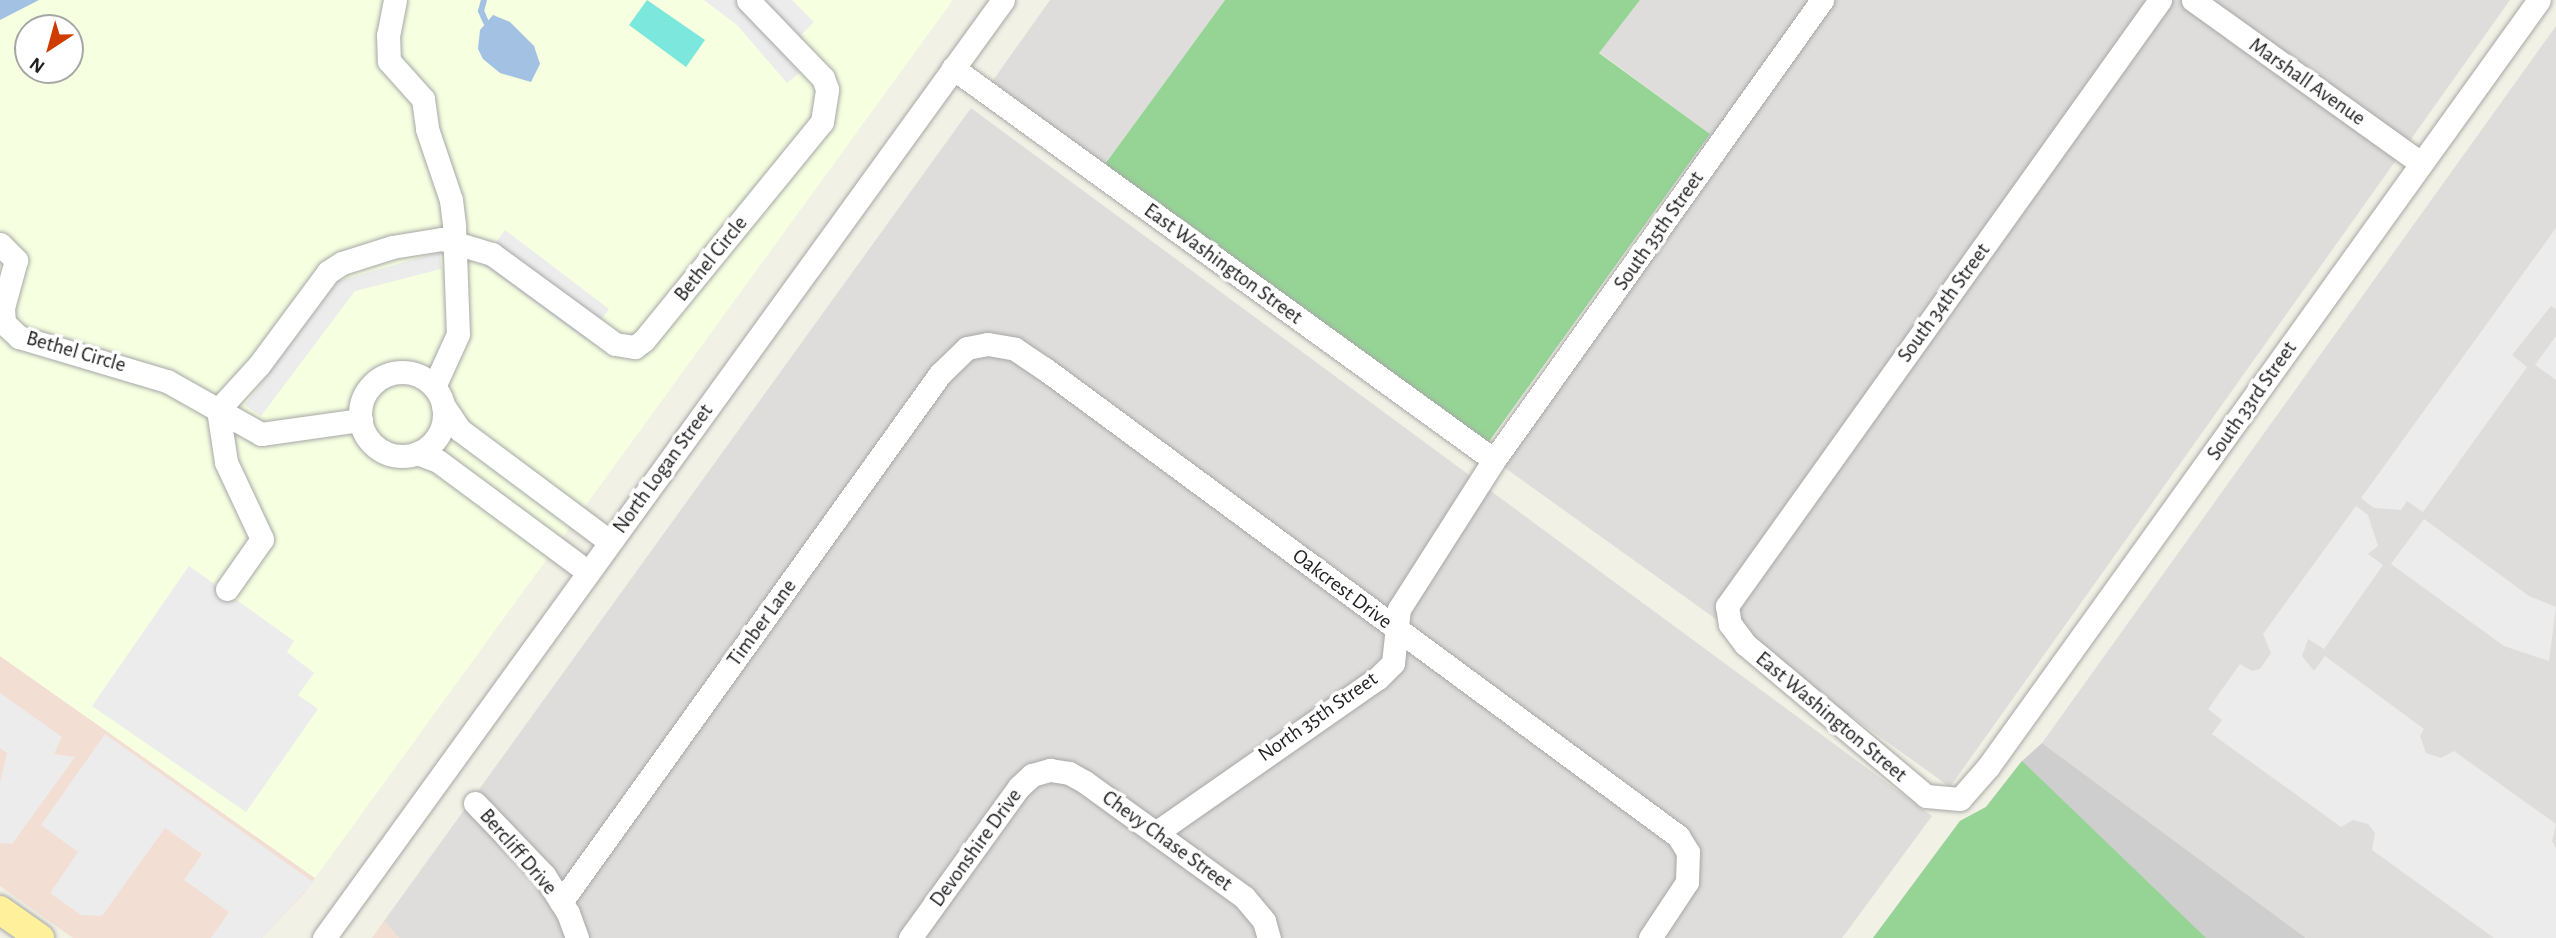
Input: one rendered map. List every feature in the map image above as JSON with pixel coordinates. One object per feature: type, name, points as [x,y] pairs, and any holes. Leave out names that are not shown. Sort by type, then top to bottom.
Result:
[{"type":"main road","points":[[0,910],[40,938]]},
{"type":"street","points":[[395,0],[388,61],[424,99],[427,129],[451,201],[458,334],[439,396],[441,430],[417,453],[405,456],[381,450],[364,432],[361,420],[369,388],[389,374],[413,373],[439,396],[460,430],[610,542]]},
{"type":"street","name":"Bethel Circle","points":[[218,410],[259,365],[328,272],[392,247],[442,239],[492,254],[615,344],[635,347],[644,340],[822,122],[827,89],[823,78],[748,0]]},
{"type":"street","name":"North Logan Street","points":[[324,938],[1003,0]]},
{"type":"street","name":"South 35th Street","points":[[1494,460],[1822,0]]},
{"type":"street","name":"South 34th Street","points":[[1727,606],[2160,0]]},
{"type":"street","name":"Marshall Avenue","points":[[2193,0],[2421,163]]},
{"type":"street","name":"South 33rd Street","points":[[1960,799],[2105,608],[2539,0]]},
{"type":"street","name":"East Washington Street","points":[[953,68],[1494,460]]},
{"type":"street","name":"Bethel Circle","points":[[4,247],[16,260],[3,308],[4,323],[19,337],[147,373],[202,397],[218,410],[261,434]]},
{"type":"street","name":"Oakcrest Drive","points":[[967,348],[988,344],[1015,349],[1045,369],[1394,628],[1660,820],[1688,852],[1689,871],[1687,882],[1650,938]]},
{"type":"street","name":"Timber Lane","points":[[561,902],[940,374],[967,348]]},
{"type":"street","points":[[218,410],[226,462],[262,539],[227,589]]},
{"type":"street","points":[[225,447],[261,434],[361,420]]},
{"type":"street","points":[[417,453],[438,461],[589,572]]},
{"type":"street","name":"North 35th Street","points":[[1157,832],[1378,678],[1393,663],[1398,645],[1394,628],[1399,609],[1494,460]]},
{"type":"street","name":"East Washington Street","points":[[1727,606],[1730,624],[1745,644],[1900,777],[1926,796],[1960,799]]},
{"type":"street","name":"Chevy Chase Street","points":[[1049,770],[1069,773],[1157,832],[1244,897],[1269,935]]},
{"type":"street","name":"Devonshire Drive","points":[[910,938],[1019,787],[1032,775],[1049,770]]},
{"type":"street","name":"Bercliff Drive","points":[[475,803],[544,875],[561,902],[578,938]]},
{"type":"shaded area","points":[[0,0],[953,0],[315,878],[0,656]]},
{"type":"shaded area","points":[[0,0],[39,0],[0,20]]},
{"type":"shaded area","points":[[647,0],[705,40],[686,67],[629,25]]},
{"type":"shaded area","points":[[704,0],[792,0],[814,22],[801,35],[817,58],[787,83],[737,25]]},
{"type":"shaded area","points":[[1050,0],[1225,0],[1100,171],[989,86]]},
{"type":"shaded area","points":[[1640,0],[2510,0],[1950,787],[1494,460],[1710,134],[1599,52]]},
{"type":"shaded area","points":[[493,15],[510,22],[534,46],[540,64],[531,82],[500,73],[483,59],[478,49],[480,30]]},
{"type":"shaded area","points":[[2556,26],[2556,938],[2306,938],[2042,743]]},
{"type":"shaded area","points":[[971,108],[1932,816],[1842,938],[399,938],[384,921]]},
{"type":"shaded area","points":[[2556,228],[2556,309],[2551,306],[2512,355],[2527,367],[2423,512],[2407,501],[2401,510],[2374,508],[2361,498]]},
{"type":"shaded area","points":[[505,230],[609,309],[586,340],[481,263]]},
{"type":"shaded area","points":[[440,252],[441,269],[355,291],[261,416],[245,405],[338,281]]},
{"type":"shaded area","points":[[2556,336],[2556,380],[2535,365]]},
{"type":"shaded area","points":[[2356,506],[2368,515],[2378,546],[2368,554],[2383,565],[2324,649],[2308,639],[2302,656],[2314,671],[2325,656],[2424,729],[2420,736],[2426,753],[2441,758],[2454,751],[2556,824],[2552,841],[2556,848],[2556,938],[2494,938],[2372,850],[2375,833],[2368,824],[2353,820],[2341,827],[2212,734],[2222,720],[2208,709],[2240,664],[2252,671],[2260,669],[2271,653],[2263,634]]},
{"type":"shaded area","points":[[2424,519],[2529,596],[2556,607],[2549,661],[2504,646],[2391,564]]},
{"type":"shaded area","points":[[189,566],[294,641],[287,652],[314,673],[298,695],[318,709],[246,812],[92,706]]},
{"type":"shaded area","points":[[0,656],[315,878],[304,893],[262,938],[73,938],[0,886]]},
{"type":"shaded area","points":[[0,693],[62,737],[54,754],[75,757],[12,844],[0,843],[0,783],[7,753],[0,748]]},
{"type":"shaded area","points":[[105,734],[313,882],[262,938],[211,938],[229,912],[184,880],[202,854],[165,828],[102,916],[81,915],[50,893],[78,852],[41,825]]},
{"type":"shaded area","points":[[2042,743],[2306,938],[1873,938],[1960,821],[1986,807],[2022,761]]},
{"type":"shaded area","points":[[384,921],[399,938],[372,938]]},
{"type":"green space","points":[[1225,0],[1640,0],[1599,53],[1710,134],[1485,447],[1100,171]]},
{"type":"green space","points":[[2022,761],[2206,938],[1873,938],[1960,821],[1986,807]]},
{"type":"waterway","points":[[484,0],[481,11],[486,22]]}]
